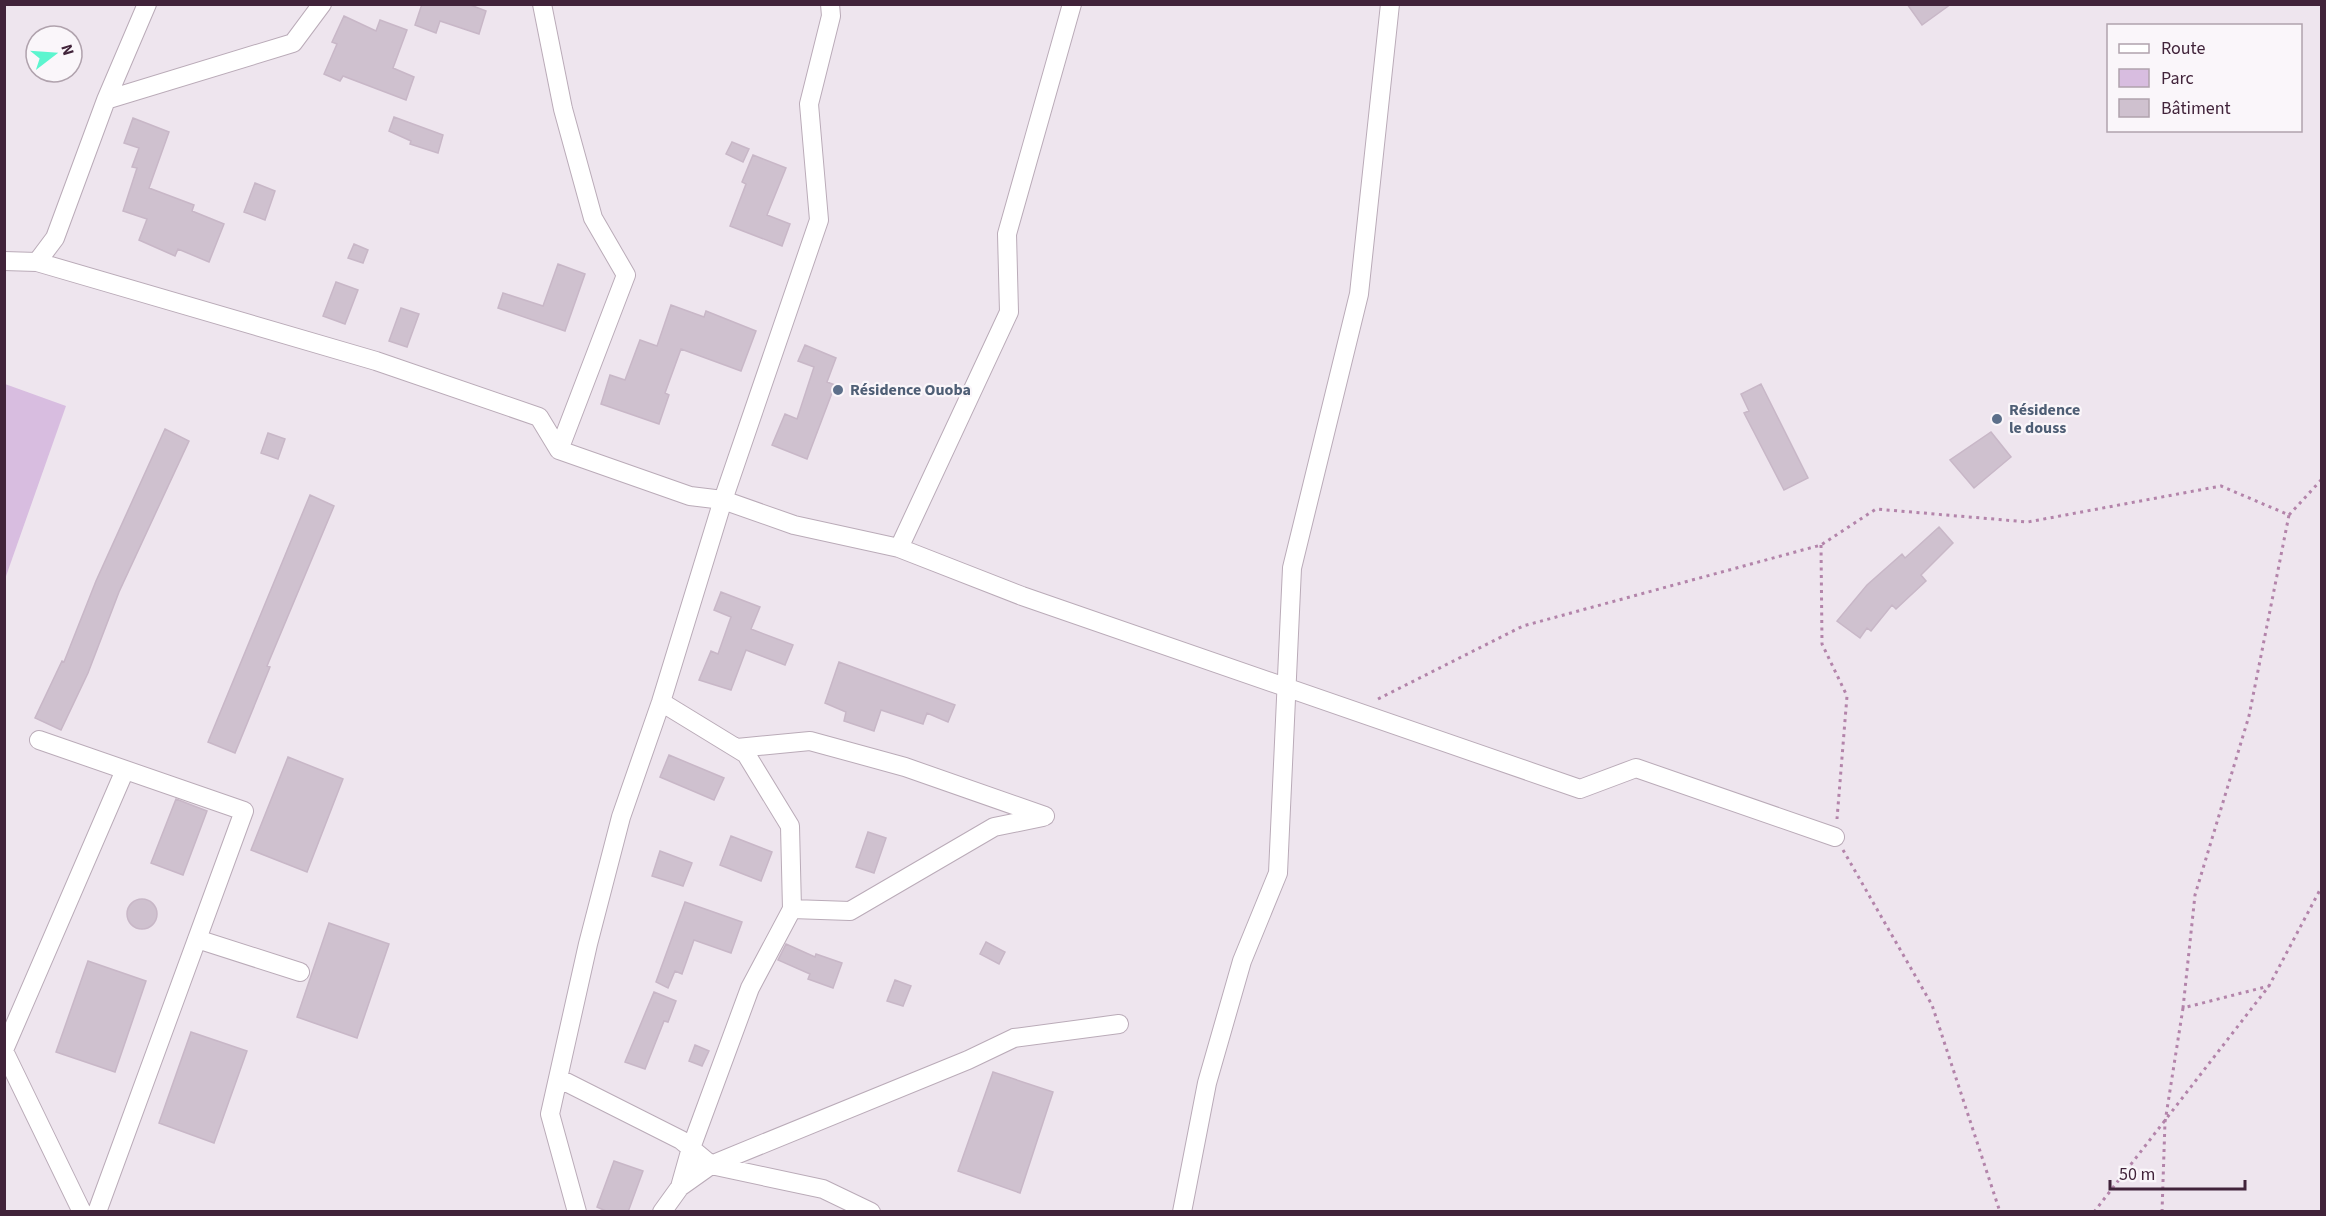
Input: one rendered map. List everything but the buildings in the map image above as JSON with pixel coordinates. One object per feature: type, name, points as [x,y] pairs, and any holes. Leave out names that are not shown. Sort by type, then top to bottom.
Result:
[{"type":"street","points":[[37,262],[55,238],[106,100],[147,4]]},
{"type":"street","points":[[106,100],[293,43],[322,4]]},
{"type":"street","points":[[542,4],[563,109],[593,218],[626,275],[559,450]]},
{"type":"street","points":[[577,1212],[550,1114],[588,944],[621,817],[661,702],[723,500],[819,220],[809,104],[831,16],[830,4]]},
{"type":"street","points":[[899,548],[1009,312],[1007,234],[1072,4]]},
{"type":"street","points":[[1182,1212],[1207,1083],[1242,961],[1278,873],[1292,568],[1359,294],[1390,4]]},
{"type":"street","points":[[4,261],[37,262],[376,361],[538,417],[559,450],[690,496],[723,500],[794,525],[899,548],[1022,596],[1286,685],[1580,789],[1636,768],[1835,837]]},
{"type":"street","points":[[661,702],[746,754],[790,826],[792,909],[750,988],[691,1148],[680,1187]]},
{"type":"street","points":[[39,740],[244,812],[97,1212]]},
{"type":"street","points":[[736,748],[810,741],[905,767],[1045,816],[994,827],[850,910],[792,909]]},
{"type":"street","points":[[82,1212],[4,1051],[125,770]]},
{"type":"street","points":[[197,939],[300,972]]},
{"type":"street","points":[[662,1212],[680,1187],[711,1165],[968,1060],[1014,1038],[1119,1024]]},
{"type":"street","points":[[558,1078],[681,1140],[711,1165],[823,1189],[871,1212]]},
{"type":"path","points":[[2162,1212],[2165,1122],[2183,1008],[2195,895],[2249,716],[2289,515],[2322,479]]},
{"type":"path","points":[[1357,710],[1523,626],[1821,545],[1876,509],[2028,522],[2221,486],[2289,515]]},
{"type":"path","points":[[1821,545],[1822,644],[1847,696],[1835,837],[1932,1005],[2000,1212]]},
{"type":"path","points":[[2094,1212],[2269,986],[2322,886]]},
{"type":"path","points":[[2183,1008],[2269,986]]},
{"type":"green space","points":[[4,384],[66,406],[5,579]]},
{"type":"place","name":"Résidence Ouoba","points":[[838,390]]},
{"type":"place","name":"Résidence le douss","points":[[1997,419]]}]
